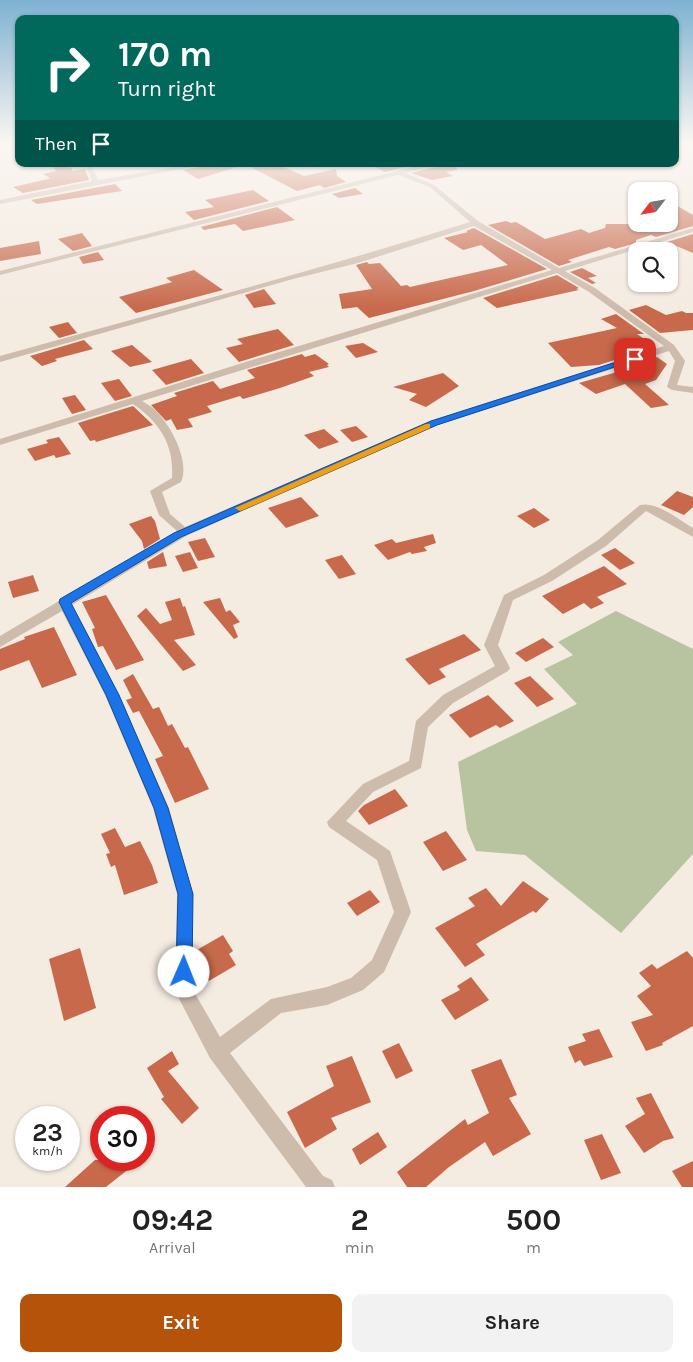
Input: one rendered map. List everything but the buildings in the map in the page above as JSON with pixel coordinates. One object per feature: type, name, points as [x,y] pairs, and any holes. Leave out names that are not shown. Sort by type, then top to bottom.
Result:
[{"type":"street","points":[[0,202],[22,197]]},
{"type":"street","points":[[0,273],[302,197]]},
{"type":"street","points":[[445,197],[475,224],[555,271],[592,290],[671,348],[680,361],[672,387],[693,390]]},
{"type":"street","points":[[0,359],[355,260],[475,224]]},
{"type":"street","points":[[0,442],[693,230]]},
{"type":"street","points":[[0,642],[184,532],[434,423],[671,348]]},
{"type":"street","points":[[134,400],[154,414],[172,441],[178,463],[177,480],[156,491],[166,515],[184,532]]},
{"type":"street","points":[[217,1051],[277,1005],[327,996],[357,984],[378,966],[403,912],[384,856],[335,822],[368,788],[416,764],[421,725],[448,699],[503,668],[491,646],[508,598],[548,578],[602,542],[644,507],[654,510],[693,533]]},
{"type":"street","points":[[64,602],[112,695],[161,808],[185,894],[184,991],[217,1051],[316,1183],[326,1187]]},
{"type":"green space","points":[[616,611],[693,649],[693,854],[621,933],[525,855],[476,851],[467,830],[458,762],[577,704],[544,669],[573,655],[558,642]]},
{"type":"slow traffic","points":[[240,508],[426,426]]},
{"type":"route","points":[[184,972],[185,894],[161,808],[112,695],[64,602],[178,535],[434,423],[635,359]]}]
